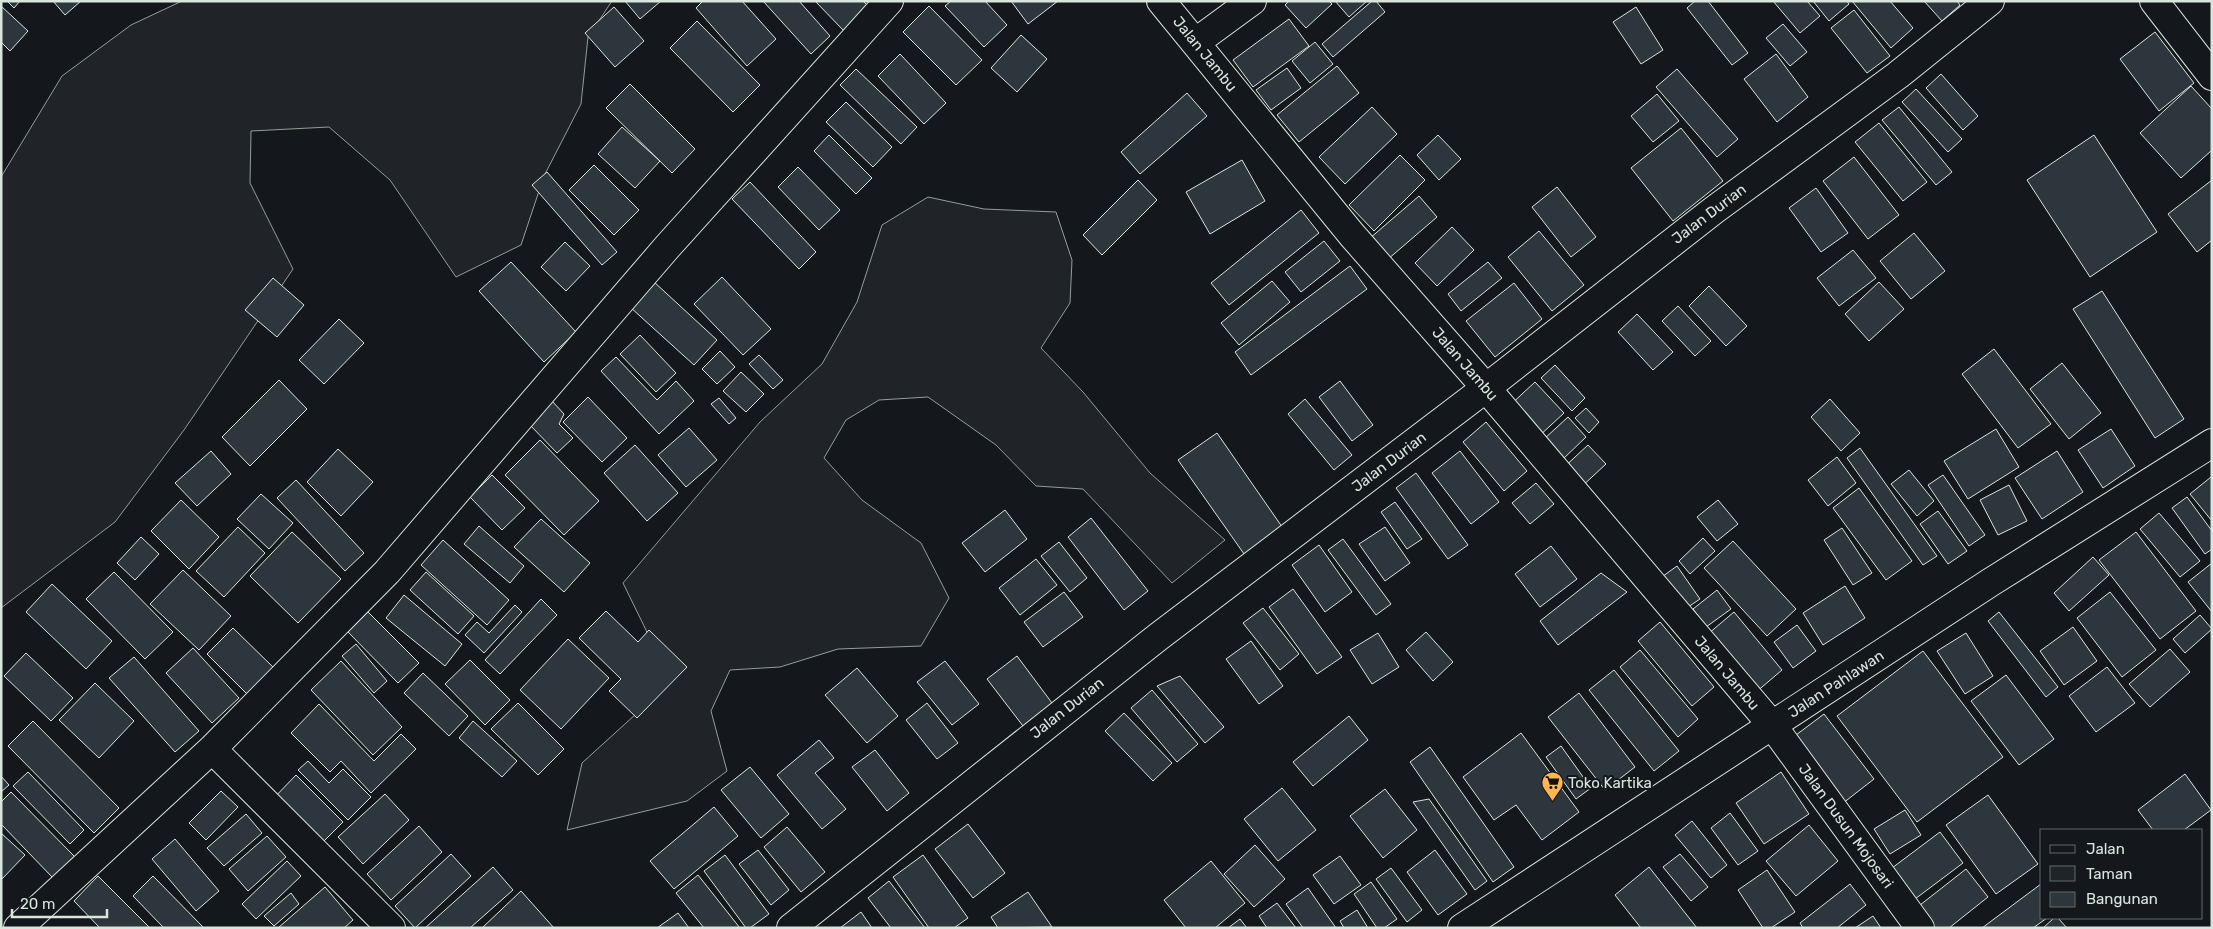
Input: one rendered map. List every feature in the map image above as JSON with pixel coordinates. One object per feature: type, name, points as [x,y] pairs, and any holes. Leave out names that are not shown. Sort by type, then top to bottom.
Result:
[{"type":"street","points":[[18,928],[212,749],[387,572],[668,246],[889,1]]},
{"type":"street","name":"Jalan Jambu","points":[[1162,1],[1352,235],[1486,388],[1772,725]]},
{"type":"street","points":[[1196,42],[1252,1]]},
{"type":"street","name":"Jalan Durian","points":[[791,928],[1158,636],[1486,388],[1714,210],[1898,75],[1990,1]]},
{"type":"street","points":[[2160,3],[2212,76]]},
{"type":"street","name":"Jalan Pahlawan","points":[[1462,928],[1992,582],[2212,443]]},
{"type":"street","name":"Jalan Dusun Mojosari","points":[[1772,725],[1920,928]]},
{"type":"street","points":[[212,749],[391,928]]},
{"type":"green space","points":[[182,1],[612,1],[588,37],[581,104],[544,176],[521,245],[456,277],[390,180],[329,127],[251,131],[250,183],[293,269],[184,430],[115,522],[1,608],[1,177],[62,76],[131,25]]},
{"type":"green space","points":[[928,197],[984,209],[1056,212],[1072,260],[1070,303],[1041,348],[1083,392],[1150,473],[1225,540],[1172,583],[1083,489],[1036,486],[996,445],[928,397],[879,400],[846,420],[824,458],[862,500],[921,543],[949,598],[921,646],[838,649],[780,667],[730,670],[711,711],[727,771],[687,801],[567,830],[582,763],[637,713],[658,662],[646,630],[623,583],[760,422],[822,364],[857,302],[882,225]]},
{"type":"building","points":[[7,1],[20,1],[14,8]]},
{"type":"building","points":[[53,1],[81,1],[65,15]]},
{"type":"building","points":[[625,1],[661,1],[640,19]]},
{"type":"building","points":[[703,1],[742,1],[776,39],[747,66],[696,8]]},
{"type":"building","points":[[763,1],[799,1],[830,36],[811,54]]},
{"type":"building","points":[[815,1],[863,1],[869,7],[845,32]]},
{"type":"building","points":[[951,1],[985,1],[1007,25],[984,47],[945,6]]},
{"type":"building","points":[[1011,1],[1058,1],[1028,24]]},
{"type":"building","points":[[1289,1],[1329,1],[1332,4],[1306,28],[1285,5]]},
{"type":"building","points":[[1335,1],[1367,1],[1349,17]]},
{"type":"building","points":[[1372,1],[1376,1],[1385,12],[1333,57],[1322,44]]},
{"type":"building","points":[[1695,1],[1708,1],[1748,53],[1732,65],[1687,8]]},
{"type":"building","points":[[1773,1],[1807,1],[1820,16],[1800,33]]},
{"type":"building","points":[[1813,1],[1847,1],[1849,4],[1829,21]]},
{"type":"building","points":[[1852,1],[1890,1],[1913,28],[1891,48]]},
{"type":"building","points":[[1924,1],[1957,1],[1960,5],[1942,21]]},
{"type":"building","points":[[1,6],[28,31],[10,51],[1,42]]},
{"type":"building","points":[[929,6],[982,60],[956,85],[903,32]]},
{"type":"building","points":[[614,7],[644,41],[615,67],[585,33]]},
{"type":"building","points":[[1636,7],[1663,50],[1641,64],[1613,22]]},
{"type":"building","points":[[1854,10],[1890,56],[1867,73],[1831,28]]},
{"type":"building","points":[[1289,19],[1309,46],[1253,87],[1233,60]]},
{"type":"building","points":[[697,21],[760,85],[733,112],[670,48]]},
{"type":"building","points":[[1783,24],[1807,52],[1790,66],[1766,38]]},
{"type":"building","points":[[2155,32],[2194,83],[2159,111],[2120,59]]},
{"type":"building","points":[[1021,35],[1047,59],[1017,92],[991,68]]},
{"type":"building","points":[[1315,42],[1333,64],[1310,83],[1292,61]]},
{"type":"building","points":[[900,54],[946,103],[924,124],[878,76]]},
{"type":"building","points":[[1776,54],[1808,97],[1777,122],[1744,79]]},
{"type":"building","points":[[1337,66],[1359,93],[1299,142],[1277,115]]},
{"type":"building","points":[[1287,68],[1301,88],[1271,110],[1256,90]]},
{"type":"building","points":[[856,69],[917,127],[901,144],[840,85]]},
{"type":"building","points":[[1677,69],[1738,139],[1717,157],[1656,87]]},
{"type":"building","points":[[1941,74],[1978,116],[1963,130],[1926,88]]},
{"type":"building","points":[[630,84],[695,149],[672,173],[606,108]]},
{"type":"building","points":[[2191,86],[2212,109],[2212,150],[2181,178],[2140,133]]},
{"type":"building","points":[[1916,89],[1962,139],[1948,152],[1902,102]]},
{"type":"building","points":[[1187,93],[1207,116],[1140,174],[1121,152]]},
{"type":"building","points":[[1657,94],[1679,121],[1653,142],[1631,116]]},
{"type":"building","points":[[846,102],[892,147],[873,167],[826,122]]},
{"type":"building","points":[[1372,107],[1397,134],[1345,184],[1319,157]]},
{"type":"building","points":[[1899,107],[1952,172],[1936,185],[1882,120]]},
{"type":"building","points":[[1879,123],[1927,182],[1903,201],[1855,142]]},
{"type":"building","points":[[622,127],[660,161],[635,188],[598,154]]},
{"type":"building","points":[[1681,128],[1723,181],[1673,221],[1631,168]]},
{"type":"building","points":[[829,135],[872,178],[856,194],[814,151]]},
{"type":"building","points":[[1438,135],[1461,159],[1439,180],[1417,155]]},
{"type":"building","points":[[2094,135],[2157,232],[2090,277],[2027,180]]},
{"type":"building","points":[[1400,155],[1425,180],[1374,231],[1349,205]]},
{"type":"building","points":[[1854,157],[1899,215],[1868,239],[1823,181]]},
{"type":"building","points":[[1242,160],[1265,201],[1210,234],[1186,192]]},
{"type":"building","points":[[594,165],[639,210],[614,235],[569,190]]},
{"type":"building","points":[[798,167],[840,210],[819,230],[778,187]]},
{"type":"building","points":[[547,172],[617,252],[602,265],[532,185]]},
{"type":"building","points":[[1138,180],[1157,200],[1102,255],[1083,235]]},
{"type":"building","points":[[2212,180],[2212,240],[2197,252],[2168,214]]},
{"type":"building","points":[[750,182],[816,252],[799,269],[732,199]]},
{"type":"building","points":[[1557,187],[1596,237],[1571,257],[1532,207]]},
{"type":"building","points":[[1816,188],[1848,233],[1821,252],[1789,208]]},
{"type":"building","points":[[1419,196],[1437,217],[1387,260],[1369,239]]},
{"type":"building","points":[[1301,210],[1319,233],[1229,305],[1211,283]]},
{"type":"building","points":[[1452,227],[1474,250],[1437,286],[1415,263]]},
{"type":"building","points":[[1539,231],[1584,285],[1552,311],[1508,257]]},
{"type":"building","points":[[1914,233],[1945,271],[1911,299],[1880,261]]},
{"type":"building","points":[[1324,241],[1340,261],[1301,292],[1285,272]]},
{"type":"building","points":[[565,242],[590,266],[566,291],[541,267]]},
{"type":"building","points":[[1853,250],[1876,278],[1839,306],[1817,278]]},
{"type":"building","points":[[511,262],[576,332],[544,362],[479,291]]},
{"type":"building","points":[[1488,262],[1502,278],[1461,311],[1448,294]]},
{"type":"building","points":[[1350,266],[1367,289],[1251,375],[1235,352]]},
{"type":"building","points":[[722,277],[771,329],[743,355],[694,304]]},
{"type":"building","points":[[273,278],[304,305],[277,337],[245,310]]},
{"type":"building","points":[[653,281],[717,340],[694,365],[630,307]]},
{"type":"building","points":[[1272,281],[1290,302],[1239,345],[1221,323]]},
{"type":"building","points":[[1879,282],[1904,309],[1869,341],[1845,314]]},
{"type":"building","points":[[1514,283],[1542,319],[1495,357],[1466,321]]},
{"type":"building","points":[[1709,286],[1747,326],[1726,346],[1689,306]]},
{"type":"building","points":[[2102,291],[2184,419],[2155,438],[2073,309]]},
{"type":"building","points":[[1678,306],[1711,341],[1695,356],[1662,321]]},
{"type":"building","points":[[1637,314],[1673,352],[1653,370],[1618,332]]},
{"type":"building","points":[[339,319],[364,343],[324,384],[299,360]]},
{"type":"building","points":[[640,335],[676,373],[656,392],[620,354]]},
{"type":"building","points":[[1994,349],[2051,424],[2018,448],[1962,374]]},
{"type":"building","points":[[720,351],[735,367],[717,384],[702,369]]},
{"type":"building","points":[[759,355],[783,380],[773,389],[749,364]]},
{"type":"building","points":[[616,357],[657,400],[676,381],[694,401],[659,434],[601,371]]},
{"type":"building","points":[[2062,363],[2101,413],[2069,439],[2030,389]]},
{"type":"building","points":[[1555,365],[1585,398],[1572,411],[1541,378]]},
{"type":"building","points":[[741,372],[764,394],[746,412],[723,391]]},
{"type":"building","points":[[279,380],[307,409],[250,466],[222,437]]},
{"type":"building","points":[[1340,381],[1373,425],[1352,441],[1319,397]]},
{"type":"building","points":[[1535,382],[1564,413],[1537,438],[1508,407]]},
{"type":"building","points":[[588,397],[627,438],[602,462],[563,422]]},
{"type":"building","points":[[719,398],[736,418],[729,424],[711,404]]},
{"type":"building","points":[[1305,399],[1352,455],[1334,470],[1288,414]]},
{"type":"building","points":[[1830,399],[1860,433],[1841,451],[1811,417]]},
{"type":"building","points":[[552,401],[564,414],[559,424],[573,438],[557,453],[529,424]]},
{"type":"building","points":[[1586,408],[1599,422],[1589,433],[1575,418]]},
{"type":"building","points":[[1568,417],[1586,437],[1562,460],[1543,440]]},
{"type":"building","points":[[1486,422],[1527,471],[1504,491],[1463,442]]},
{"type":"building","points":[[689,428],[717,460],[686,487],[658,455]]},
{"type":"building","points":[[1996,429],[2019,467],[1968,499],[1944,461]]},
{"type":"building","points":[[2111,429],[2135,466],[2103,488],[2078,450]]},
{"type":"building","points":[[1217,433],[1287,534],[1249,561],[1178,460]]},
{"type":"building","points":[[540,440],[599,501],[564,535],[505,475]]},
{"type":"building","points":[[635,445],[678,493],[647,521],[604,473]]},
{"type":"building","points":[[1588,445],[1606,464],[1579,489],[1561,470]]},
{"type":"building","points":[[1860,448],[1937,556],[1923,565],[1847,458]]},
{"type":"building","points":[[338,449],[373,482],[341,516],[307,482]]},
{"type":"building","points":[[211,451],[231,474],[197,506],[175,483]]},
{"type":"building","points":[[1460,451],[1499,502],[1471,524],[1432,473]]},
{"type":"building","points":[[2057,451],[2083,492],[2042,519],[2015,478]]},
{"type":"building","points":[[1837,457],[1856,483],[1828,506],[1808,480]]},
{"type":"building","points":[[1909,470],[1934,501],[1917,516],[1891,484]]},
{"type":"building","points":[[1416,473],[1468,545],[1448,559],[1396,488]]},
{"type":"building","points":[[492,475],[525,508],[502,530],[470,497]]},
{"type":"building","points":[[1943,475],[1985,535],[1969,546],[1928,485]]},
{"type":"building","points":[[2212,478],[2212,521],[2190,494]]},
{"type":"building","points":[[296,480],[364,553],[345,571],[277,498]]},
{"type":"building","points":[[1536,483],[1554,504],[1530,524],[1512,503]]},
{"type":"building","points":[[2009,485],[2027,521],[1998,535],[1980,500]]},
{"type":"building","points":[[1859,488],[1912,561],[1886,580],[1833,508]]},
{"type":"building","points":[[261,494],[293,523],[269,549],[237,519]]},
{"type":"building","points":[[2187,497],[2212,531],[2212,549],[2205,554],[2172,508]]},
{"type":"building","points":[[181,500],[219,537],[189,569],[151,531]]},
{"type":"building","points":[[1718,500],[1738,524],[1717,541],[1697,517]]},
{"type":"building","points":[[1395,502],[1422,539],[1407,549],[1381,512]]},
{"type":"building","points":[[1005,510],[1027,539],[985,572],[962,543]]},
{"type":"building","points":[[1938,511],[1967,551],[1948,564],[1920,524]]},
{"type":"building","points":[[2159,513],[2200,561],[2180,577],[2140,529]]},
{"type":"building","points":[[1091,518],[1148,591],[1124,610],[1068,537]]},
{"type":"building","points":[[541,519],[590,563],[564,592],[514,547]]},
{"type":"building","points":[[479,526],[524,566],[510,583],[464,544]]},
{"type":"building","points":[[238,527],[265,553],[224,597],[196,571]]},
{"type":"building","points":[[1385,527],[1410,563],[1385,581],[1359,544]]},
{"type":"building","points":[[1842,528],[1872,573],[1853,585],[1824,540]]},
{"type":"building","points":[[292,532],[341,579],[298,623],[250,576]]},
{"type":"building","points":[[2136,532],[2196,611],[2160,639],[2099,560]]},
{"type":"building","points":[[141,537],[159,554],[135,580],[117,563]]},
{"type":"building","points":[[1703,538],[1715,551],[1690,574],[1679,561]]},
{"type":"building","points":[[1343,539],[1391,604],[1376,615],[1328,550]]},
{"type":"building","points":[[443,540],[509,600],[487,625],[421,565]]},
{"type":"building","points":[[1733,541],[1796,609],[1767,636],[1704,568]]},
{"type":"building","points":[[1059,542],[1087,578],[1070,592],[1041,556]]},
{"type":"building","points":[[1319,545],[1352,592],[1325,612],[1292,565]]},
{"type":"building","points":[[1551,546],[1577,579],[1540,607],[1515,574]]},
{"type":"building","points":[[2093,557],[2109,575],[2069,611],[2054,593]]},
{"type":"building","points":[[1036,559],[1057,585],[1020,615],[999,588]]},
{"type":"building","points":[[2212,563],[2212,612],[2188,582]]},
{"type":"building","points":[[1677,566],[1700,599],[1682,611],[1659,579]]},
{"type":"building","points":[[183,570],[231,616],[199,650],[150,604]]},
{"type":"building","points":[[114,572],[173,632],[145,659],[86,599]]},
{"type":"building","points":[[426,572],[474,616],[458,634],[410,590]]},
{"type":"building","points":[[1601,573],[1627,592],[1558,645],[1540,621]]},
{"type":"building","points":[[52,584],[112,641],[86,669],[26,612]]},
{"type":"building","points":[[1845,586],[1865,618],[1823,645],[1803,613]]},
{"type":"building","points":[[1293,589],[1342,657],[1317,674],[1269,607]]},
{"type":"building","points":[[1717,590],[1731,609],[1706,627],[1693,609]]},
{"type":"building","points":[[1064,592],[1083,617],[1043,647],[1024,622]]},
{"type":"building","points":[[2110,592],[2156,650],[2122,677],[2077,618]]},
{"type":"building","points":[[404,595],[462,644],[445,666],[386,618]]},
{"type":"building","points":[[541,599],[557,615],[500,674],[485,660]]},
{"type":"building","points":[[515,605],[522,612],[484,653],[465,635],[477,622],[489,633]]},
{"type":"building","points":[[1263,608],[1299,654],[1280,670],[1243,623]]},
{"type":"building","points":[[606,611],[638,642],[649,630],[687,667],[637,718],[609,691],[621,679],[579,638]]},
{"type":"building","points":[[368,612],[419,663],[398,683],[348,632]]},
{"type":"building","points":[[1734,612],[1782,670],[1755,693],[1708,634]]},
{"type":"building","points":[[1999,612],[2058,687],[2046,697],[1988,621]]},
{"type":"building","points":[[2200,615],[2212,629],[2185,653],[2173,639]]},
{"type":"building","points":[[1660,622],[1714,687],[1692,706],[1638,641]]},
{"type":"building","points":[[1797,625],[1816,651],[1793,668],[1774,642]]},
{"type":"building","points":[[2073,627],[2097,661],[2064,685],[2040,651]]},
{"type":"building","points":[[233,628],[274,668],[247,694],[207,654]]},
{"type":"building","points":[[1426,632],[1453,662],[1433,681],[1406,650]]},
{"type":"building","points":[[1378,633],[1399,667],[1372,684],[1350,650]]},
{"type":"building","points":[[1966,633],[1993,676],[1965,694],[1937,651]]},
{"type":"building","points":[[568,639],[609,678],[561,729],[520,690]]},
{"type":"building","points":[[1251,641],[1283,686],[1259,704],[1226,659]]},
{"type":"building","points":[[356,644],[387,681],[374,693],[342,656]]},
{"type":"building","points":[[193,648],[239,698],[212,723],[166,673]]},
{"type":"building","points":[[2170,649],[2190,672],[2150,707],[2129,684]]},
{"type":"building","points":[[1640,650],[1698,719],[1678,737],[1620,667]]},
{"type":"building","points":[[1923,651],[2003,757],[1917,822],[1837,716]]},
{"type":"building","points":[[26,653],[73,698],[51,721],[4,676]]},
{"type":"building","points":[[1017,656],[1052,703],[1023,726],[987,679]]},
{"type":"building","points":[[134,657],[199,731],[175,752],[109,678]]},
{"type":"building","points":[[470,660],[510,700],[485,725],[445,684]]},
{"type":"building","points":[[341,661],[402,727],[373,755],[311,690]]},
{"type":"building","points":[[945,661],[979,704],[952,725],[917,682]]},
{"type":"building","points":[[2107,667],[2135,703],[2096,732],[2069,696]]},
{"type":"building","points":[[857,668],[898,716],[867,743],[825,695]]},
{"type":"building","points":[[1614,670],[1679,751],[1654,771],[1589,690]]},
{"type":"building","points":[[423,673],[468,716],[449,736],[404,693]]},
{"type":"building","points":[[2006,675],[2054,739],[2019,765],[1971,701]]},
{"type":"building","points":[[1180,676],[1224,727],[1205,743],[1157,686]]},
{"type":"building","points":[[95,683],[134,721],[99,758],[59,720]]},
{"type":"building","points":[[1152,690],[1198,744],[1177,762],[1131,708]]},
{"type":"building","points":[[1579,693],[1635,767],[1605,790],[1548,717]]},
{"type":"building","points":[[518,703],[564,749],[538,775],[491,729]]},
{"type":"building","points":[[927,703],[958,743],[937,759],[906,720]]},
{"type":"building","points":[[319,704],[374,761],[401,734],[416,749],[371,793],[341,761],[330,772],[291,733]]},
{"type":"building","points":[[1124,713],[1172,763],[1153,781],[1105,731]]},
{"type":"building","points":[[1824,714],[1874,779],[1838,807],[1788,741]]},
{"type":"building","points":[[1349,716],[1368,740],[1313,786],[1293,762]]},
{"type":"building","points":[[33,721],[119,808],[94,833],[8,746]]},
{"type":"building","points":[[473,721],[517,761],[502,777],[459,738]]},
{"type":"building","points":[[1521,733],[1579,812],[1542,840],[1516,805],[1494,820],[1463,777]]},
{"type":"building","points":[[819,740],[834,758],[815,773],[846,809],[822,829],[777,775]]},
{"type":"building","points":[[1561,746],[1591,788],[1576,799],[1546,757]]},
{"type":"building","points":[[1430,747],[1514,867],[1493,882],[1410,762]]},
{"type":"building","points":[[875,750],[909,793],[887,811],[852,767]]},
{"type":"building","points":[[308,761],[329,783],[343,769],[371,797],[348,820],[298,770]]},
{"type":"building","points":[[750,767],[789,814],[761,838],[721,790]]},
{"type":"building","points":[[28,772],[84,830],[70,844],[13,786]]},
{"type":"building","points":[[1781,772],[1809,814],[1764,844],[1736,803]]},
{"type":"building","points":[[2185,774],[2211,810],[2185,829],[2152,829],[2138,810]]},
{"type":"building","points":[[296,775],[343,822],[319,846],[272,800]]},
{"type":"building","points":[[1,776],[9,785],[1,792]]},
{"type":"building","points":[[1282,788],[1316,830],[1278,861],[1244,819]]},
{"type":"building","points":[[1385,789],[1417,830],[1383,858],[1350,816]]},
{"type":"building","points":[[221,791],[238,807],[206,840],[189,823]]},
{"type":"building","points":[[11,792],[75,857],[53,878],[1,824],[1,802]]},
{"type":"building","points":[[385,794],[409,820],[363,864],[338,837]]},
{"type":"building","points":[[1988,795],[2038,864],[1996,894],[1946,825]]},
{"type":"building","points":[[1429,799],[1487,881],[1475,890],[1413,802]]},
{"type":"building","points":[[714,807],[738,836],[674,889],[650,861]]},
{"type":"building","points":[[1905,810],[1921,835],[1890,854],[1874,829]]},
{"type":"building","points":[[1730,813],[1758,851],[1738,865],[1711,828]]},
{"type":"building","points":[[246,814],[262,833],[224,866],[207,848]]},
{"type":"building","points":[[1692,821],[1727,865],[1711,878],[1675,835]]},
{"type":"building","points":[[968,824],[1005,873],[973,898],[935,849]]},
{"type":"building","points":[[1809,825],[1838,861],[1796,896],[1766,861]]},
{"type":"building","points":[[419,826],[442,852],[391,900],[367,874]]},
{"type":"building","points":[[787,827],[825,872],[801,892],[764,847]]},
{"type":"building","points":[[1940,832],[1963,863],[1915,899],[1892,868]]},
{"type":"building","points":[[1,833],[25,855],[1,880]]},
{"type":"building","points":[[267,836],[286,857],[248,891],[229,869]]},
{"type":"building","points":[[175,839],[219,891],[196,911],[152,859]]},
{"type":"building","points":[[1255,845],[1285,879],[1254,907],[1224,874]]},
{"type":"building","points":[[758,850],[789,890],[771,905],[739,864]]},
{"type":"building","points":[[1435,850],[1467,894],[1438,915],[1407,872]]},
{"type":"building","points":[[451,854],[471,876],[415,928],[395,906]]},
{"type":"building","points":[[1680,854],[1708,887],[1691,901],[1663,867]]},
{"type":"building","points":[[725,855],[769,914],[750,928],[746,928],[704,871]]},
{"type":"building","points":[[923,855],[968,918],[954,928],[929,928],[893,877]]},
{"type":"building","points":[[1340,856],[1361,885],[1334,904],[1313,875]]},
{"type":"building","points":[[287,861],[301,876],[256,919],[242,904]]},
{"type":"building","points":[[1211,861],[1245,903],[1215,928],[1186,928],[1164,900]]},
{"type":"building","points":[[493,867],[513,890],[470,928],[425,928]]},
{"type":"building","points":[[1649,867],[1697,928],[1641,928],[1615,895]]},
{"type":"building","points":[[1391,868],[1422,910],[1407,922],[1376,879]]},
{"type":"building","points":[[1966,869],[1988,897],[1949,928],[1930,928],[1915,909]]},
{"type":"building","points":[[1767,870],[1795,912],[1771,928],[1763,928],[1738,890]]},
{"type":"building","points":[[698,875],[740,928],[704,928],[676,893]]},
{"type":"building","points":[[98,876],[150,928],[100,928],[74,901]]},
{"type":"building","points":[[153,876],[204,928],[164,928],[133,896]]},
{"type":"building","points":[[889,881],[925,928],[891,928],[868,898]]},
{"type":"building","points":[[1371,882],[1397,919],[1384,928],[1377,928],[1354,894]]},
{"type":"building","points":[[1850,884],[1866,905],[1837,928],[1803,928],[1800,923]]},
{"type":"building","points":[[2040,885],[2040,919],[2046,919],[2033,928],[1982,928]]},
{"type":"building","points":[[325,887],[353,920],[344,928],[278,928]]},
{"type":"building","points":[[1308,888],[1336,928],[1303,928],[1286,904]]},
{"type":"building","points":[[521,891],[554,928],[482,928]]},
{"type":"building","points":[[1028,892],[1052,927],[998,928],[991,917]]},
{"type":"building","points":[[291,893],[299,904],[274,926],[264,916]]},
{"type":"building","points":[[1277,903],[1296,928],[1267,928],[1259,916]]},
{"type":"building","points":[[1357,910],[1368,928],[1344,928],[1340,921]]},
{"type":"building","points":[[861,912],[872,928],[840,928]]},
{"type":"building","points":[[678,913],[689,928],[657,928]]},
{"type":"building","points":[[1873,916],[1881,928],[1855,928]]},
{"type":"building","points":[[1240,919],[1247,928],[1228,928]]},
{"type":"building","points":[[2053,919],[2059,919],[2067,928],[2043,928]]},
{"type":"place","name":"Toko Kartika","points":[[1552,802]]}]
